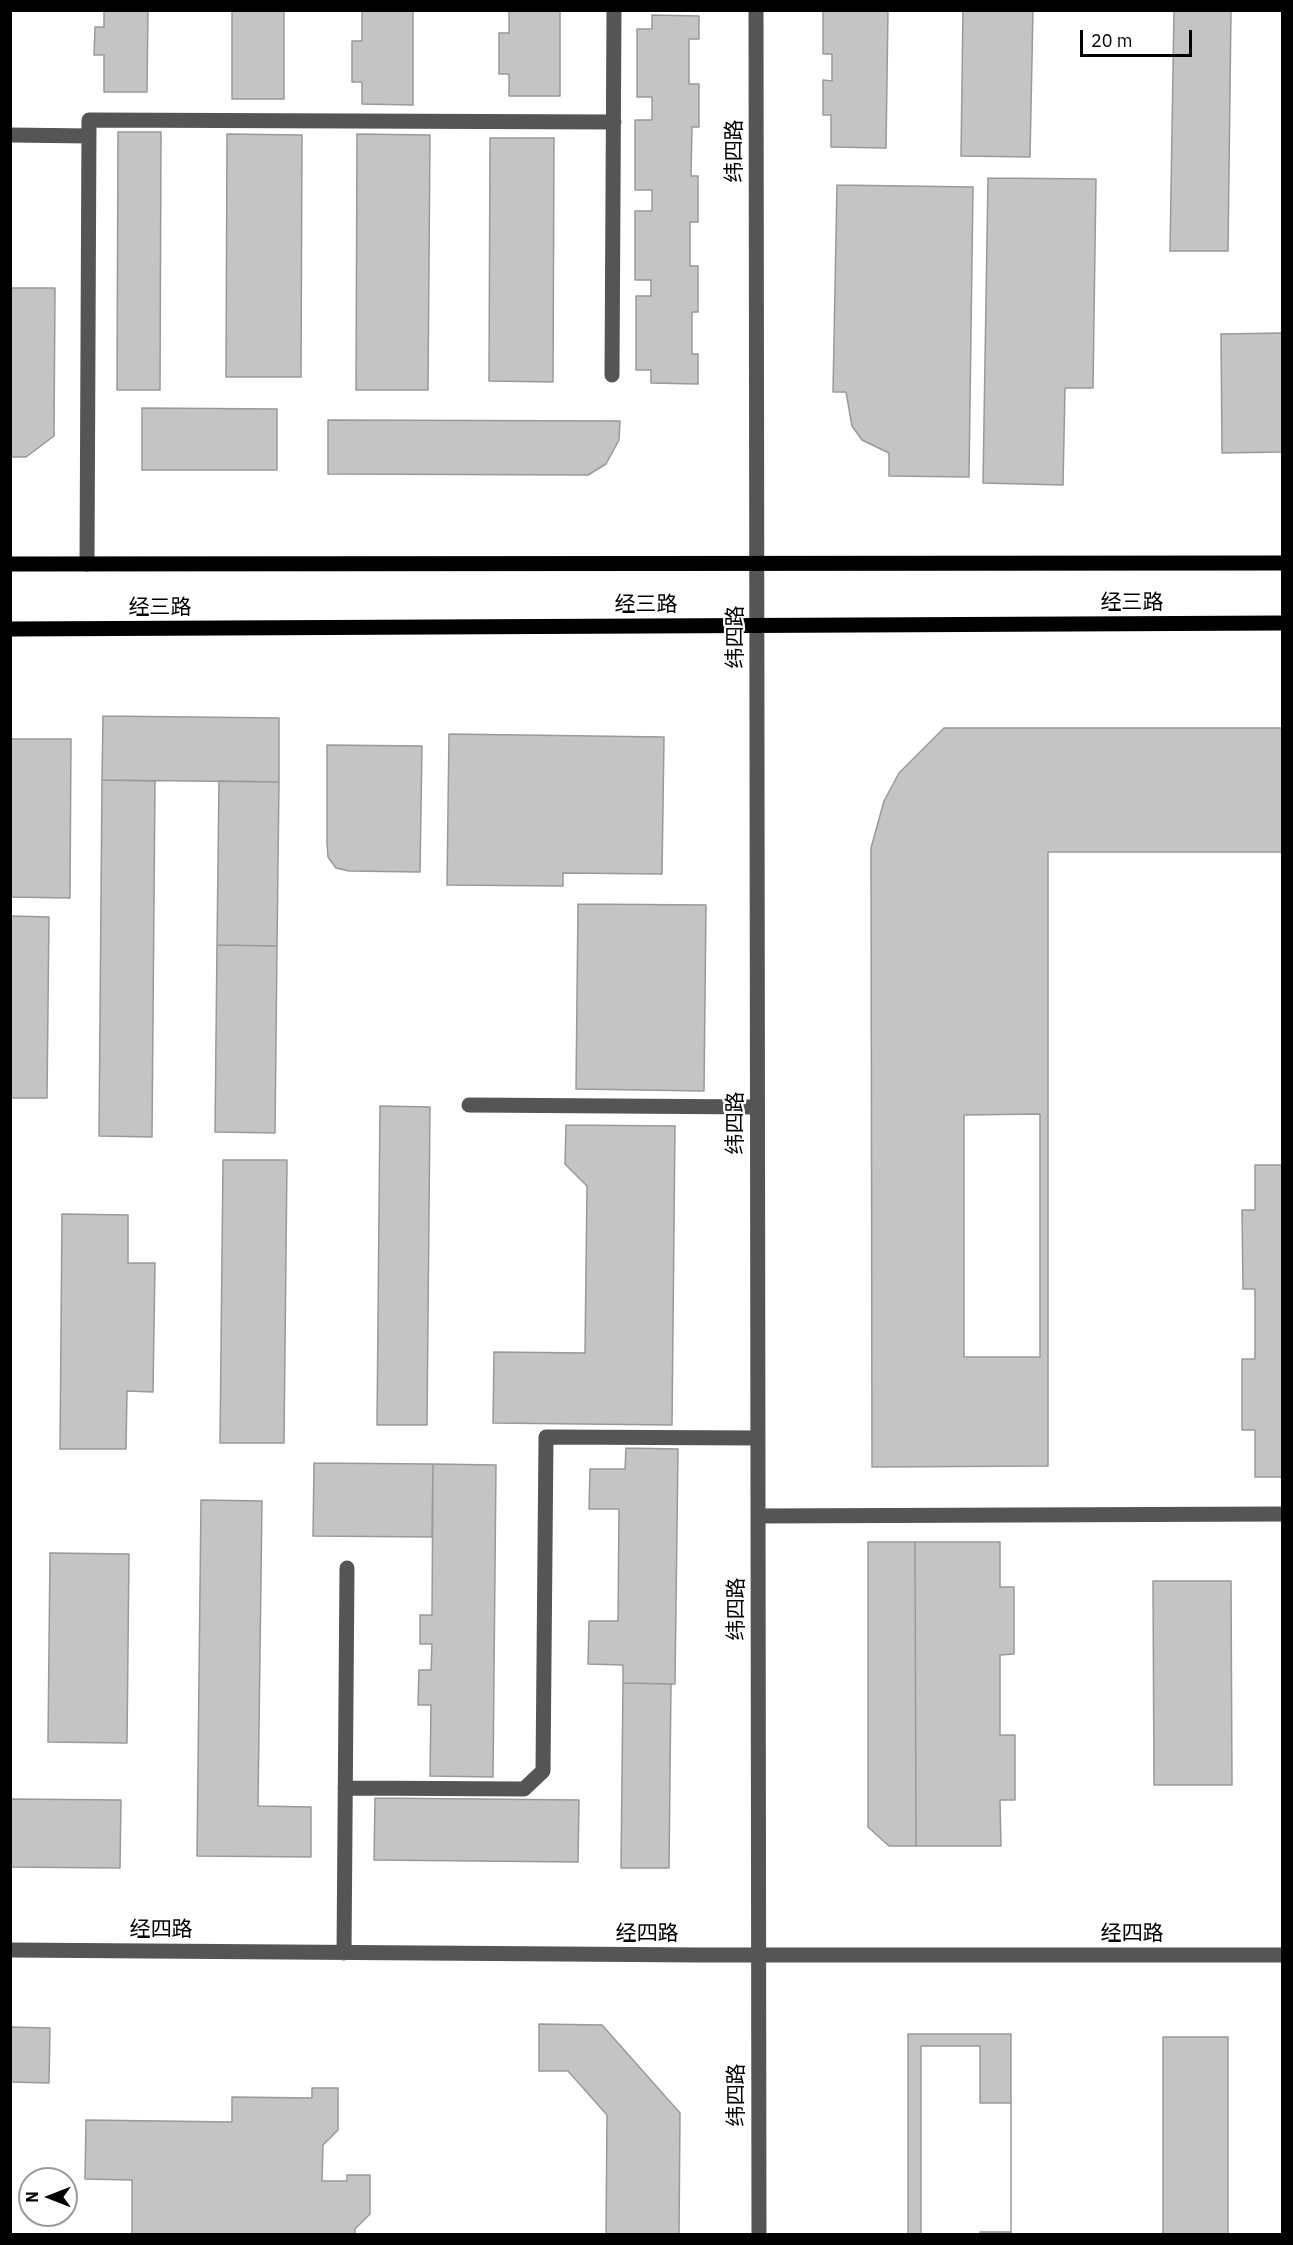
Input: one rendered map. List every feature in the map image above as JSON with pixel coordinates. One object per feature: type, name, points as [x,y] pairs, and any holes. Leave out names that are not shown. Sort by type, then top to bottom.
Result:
[{"type":"main road","name":"经三路","points":[[10,564],[1282,563]]},
{"type":"main road","name":"经三路","points":[[10,629],[1282,623]]},
{"type":"street","points":[[612,375],[614,10]]},
{"type":"street","name":"纬四路","points":[[756,10],[759,2235]]},
{"type":"street","points":[[87,564],[88,120],[614,122]]},
{"type":"street","points":[[10,135],[88,136]]},
{"type":"street","points":[[469,1105],[757,1107]]},
{"type":"street","points":[[345,1788],[525,1789],[543,1771],[546,1437],[758,1438]]},
{"type":"street","points":[[758,1516],[1282,1514]]},
{"type":"street","points":[[344,1953],[347,1568]]},
{"type":"street","name":"经四路","points":[[10,1950],[758,1955],[1282,1954]]},
{"type":"building","points":[[104,10],[148,10],[147,92],[104,92],[104,55],[94,55],[95,27],[104,27]]},
{"type":"building","points":[[232,10],[284,10],[284,99],[232,99]]},
{"type":"building","points":[[362,10],[413,10],[413,105],[362,104],[362,82],[352,82],[352,41],[362,41]]},
{"type":"building","points":[[509,10],[560,10],[560,96],[509,96],[509,74],[499,74],[499,33],[509,33]]},
{"type":"building","points":[[823,10],[888,10],[886,148],[831,147],[831,115],[823,115],[823,80],[832,81],[832,54],[823,54]]},
{"type":"building","points":[[963,10],[1033,10],[1030,157],[961,156]]},
{"type":"building","points":[[1174,10],[1231,10],[1228,251],[1170,251]]},
{"type":"building","points":[[652,15],[699,16],[699,39],[689,39],[689,84],[699,84],[699,127],[692,127],[691,176],[698,176],[698,222],[690,222],[690,266],[698,266],[698,312],[692,312],[692,354],[698,354],[698,384],[651,383],[651,370],[636,370],[636,296],[651,296],[651,280],[635,280],[635,211],[652,211],[652,190],[635,190],[635,120],[652,120],[652,97],[637,97],[637,29],[652,29]]},
{"type":"building","points":[[118,132],[161,132],[160,390],[117,390]]},
{"type":"building","points":[[227,134],[302,135],[301,377],[226,377]]},
{"type":"building","points":[[357,134],[430,135],[428,390],[356,390]]},
{"type":"building","points":[[490,138],[554,138],[553,382],[489,381]]},
{"type":"building","points":[[988,178],[1096,179],[1093,388],[1065,388],[1063,485],[983,483]]},
{"type":"building","points":[[837,185],[973,187],[969,477],[889,476],[889,453],[862,440],[852,426],[846,392],[833,392]]},
{"type":"building","points":[[10,288],[55,288],[54,436],[26,457],[10,457]]},
{"type":"building","points":[[1282,333],[1282,452],[1222,453],[1221,334]]},
{"type":"building","points":[[142,408],[277,409],[277,470],[142,470]]},
{"type":"building","points":[[328,420],[620,421],[619,440],[606,464],[588,475],[328,474]]},
{"type":"building","points":[[103,716],[279,718],[279,782],[102,780]]},
{"type":"building","points":[[944,728],[1282,728],[1282,852],[1048,852],[1048,1466],[872,1467],[871,848],[884,801],[899,773]]},
{"type":"building","points":[[449,734],[664,737],[662,874],[563,873],[563,886],[447,885]]},
{"type":"building","points":[[10,739],[71,739],[70,898],[10,897]]},
{"type":"building","points":[[327,745],[422,746],[420,872],[349,871],[336,868],[328,857]]},
{"type":"building","points":[[102,780],[155,781],[152,1137],[99,1136]]},
{"type":"building","points":[[219,781],[279,782],[277,946],[217,945]]},
{"type":"building","points":[[578,904],[706,905],[704,1091],[576,1089]]},
{"type":"building","points":[[10,916],[49,917],[47,1098],[10,1098]]},
{"type":"building","points":[[217,945],[277,946],[275,1133],[215,1132]]},
{"type":"building","points":[[380,1106],[430,1107],[427,1425],[377,1425]]},
{"type":"building","points":[[1040,1114],[1040,1357],[964,1357],[964,1115]]},
{"type":"building","points":[[566,1125],[675,1126],[672,1425],[493,1423],[494,1352],[585,1353],[587,1186],[565,1164]]},
{"type":"building","points":[[223,1160],[287,1160],[284,1443],[220,1443]]},
{"type":"building","points":[[1255,1165],[1282,1165],[1282,1477],[1255,1477],[1255,1430],[1242,1430],[1242,1359],[1255,1359],[1255,1289],[1243,1289],[1242,1210],[1255,1210]]},
{"type":"building","points":[[62,1214],[128,1215],[128,1263],[155,1263],[153,1392],[127,1391],[126,1449],[60,1449]]},
{"type":"building","points":[[626,1448],[678,1449],[675,1684],[623,1683],[623,1665],[588,1664],[589,1621],[618,1621],[619,1509],[589,1509],[590,1469],[625,1469]]},
{"type":"building","points":[[314,1463],[433,1464],[432,1537],[313,1536]]},
{"type":"building","points":[[433,1464],[496,1465],[493,1777],[430,1776],[431,1705],[418,1705],[419,1670],[431,1670],[432,1644],[420,1644],[420,1615],[432,1615]]},
{"type":"building","points":[[201,1500],[262,1501],[258,1806],[311,1807],[311,1857],[197,1856]]},
{"type":"building","points":[[868,1542],[915,1542],[916,1846],[889,1846],[868,1827]]},
{"type":"building","points":[[915,1542],[1000,1542],[1000,1587],[1014,1587],[1014,1654],[1000,1655],[1000,1735],[1015,1735],[1015,1800],[1000,1800],[1001,1846],[916,1846]]},
{"type":"building","points":[[50,1553],[129,1554],[127,1743],[48,1742]]},
{"type":"building","points":[[1153,1581],[1231,1581],[1232,1785],[1154,1785]]},
{"type":"building","points":[[623,1683],[671,1684],[669,1868],[621,1868]]},
{"type":"building","points":[[375,1798],[579,1800],[578,1862],[374,1860]]},
{"type":"building","points":[[10,1799],[121,1800],[120,1868],[10,1867]]},
{"type":"building","points":[[539,2024],[602,2025],[680,2113],[679,2234],[606,2234],[607,2115],[568,2071],[539,2071]]},
{"type":"building","points":[[10,2027],[50,2028],[49,2083],[10,2082]]},
{"type":"building","points":[[908,2034],[1011,2034],[1011,2234],[908,2234]]},
{"type":"building","points":[[1163,2037],[1228,2037],[1228,2234],[1163,2234]]},
{"type":"building","points":[[921,2046],[980,2046],[980,2103],[1011,2103],[1011,2232],[921,2234]]},
{"type":"building","points":[[312,2088],[338,2088],[338,2130],[323,2145],[322,2181],[347,2181],[347,2175],[370,2175],[370,2214],[355,2229],[355,2234],[132,2234],[132,2180],[85,2179],[86,2120],[232,2122],[232,2097],[312,2098]]}]
